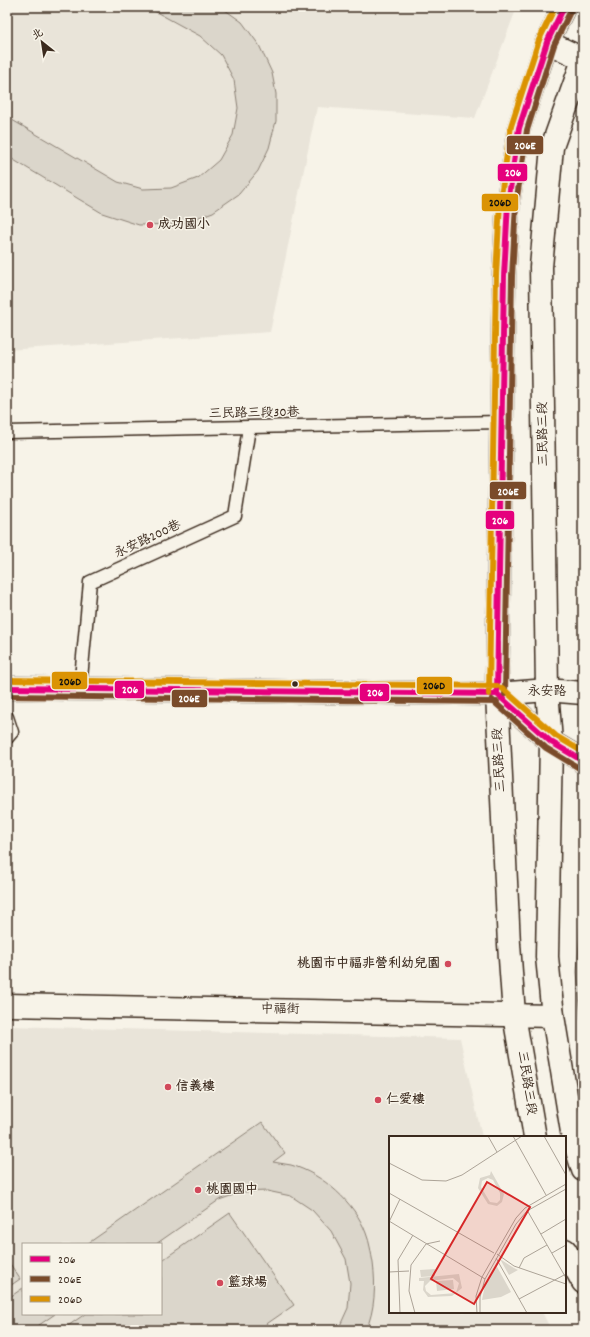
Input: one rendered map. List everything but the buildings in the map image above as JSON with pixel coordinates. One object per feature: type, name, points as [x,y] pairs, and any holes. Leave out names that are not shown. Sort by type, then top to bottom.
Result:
[{"type":"main road","name":"三民路三段","points":[[535,1136],[514,1015],[509,944],[497,694],[504,276],[508,203],[519,128],[546,42],[564,7]]},
{"type":"main road","points":[[546,42],[583,60]]},
{"type":"main road","name":"三民路三段","points":[[583,60],[552,147],[541,268],[547,690],[551,742],[547,957],[552,1016],[573,1138],[583,1170]]},
{"type":"main road","name":"永安路","points":[[7,688],[497,694],[547,690],[583,692]]},
{"type":"main road","points":[[497,694],[551,742],[583,761]]},
{"type":"main road","name":"中福街","points":[[7,1005],[552,1016]]},
{"type":"main road","points":[[566,1252],[583,1282]]},
{"type":"lane","name":"三民路三段30巷","points":[[7,432],[502,422]]},
{"type":"lane","name":"永安路200巷","points":[[80,689],[90,582],[235,516],[250,428]]},
{"type":"lane","points":[[7,717],[12,732],[7,738]]},
{"type":"shaded area","name":"成功國小","points":[[7,7],[517,7],[475,118],[317,107],[270,332],[7,350]]},
{"type":"shaded area","points":[[147,7],[221,7],[242,22],[259,45],[272,73],[276,94],[276,121],[269,148],[258,171],[239,194],[213,212],[180,224],[139,225],[102,213],[7,156],[7,117],[118,182],[143,189],[171,188],[198,178],[219,160],[233,135],[238,108],[234,80],[221,55],[200,36]]},
{"type":"shaded area","points":[[583,891],[583,1038],[577,972]]},
{"type":"shaded area","name":"桃園國中","points":[[7,1026],[460,1038],[482,1136],[389,1136],[389,1313],[542,1313],[551,1330],[7,1330]]},
{"type":"shaded area","points":[[262,1122],[285,1153],[273,1162],[291,1165],[315,1175],[336,1191],[346,1201],[361,1222],[366,1233],[373,1263],[374,1297],[369,1322],[366,1330],[338,1330],[348,1308],[350,1283],[346,1259],[331,1231],[312,1210],[291,1196],[267,1191],[242,1192],[219,1200],[157,1243],[88,1243]]},
{"type":"shaded area","name":"籃球場","points":[[230,1213],[294,1305],[258,1330],[62,1330],[84,1315],[162,1315],[162,1260]]},
{"type":"shaded area","points":[[7,1259],[20,1279],[7,1288]]},
{"type":"shaded area","points":[[22,1289],[22,1315],[54,1315],[32,1330],[7,1330],[7,1299]]},
{"type":"transit line","name":"206D","points":[[489,694],[496,276],[500,203],[511,126],[539,40],[555,7]]},
{"type":"transit line","name":"206","points":[[497,694],[504,276],[508,203],[519,128],[547,42],[564,7]]},
{"type":"transit line","name":"206E","points":[[505,694],[512,276],[516,204],[527,130],[554,45],[571,10]]},
{"type":"transit line","name":"206D","points":[[7,680],[497,686]]},
{"type":"transit line","name":"206","points":[[7,688],[497,694]]},
{"type":"transit line","name":"206D","points":[[502,688],[556,736],[583,752]]},
{"type":"transit line","name":"206","points":[[497,694],[551,742],[583,761]]},
{"type":"transit line","name":"206E","points":[[7,696],[497,702]]},
{"type":"transit line","name":"206E","points":[[492,700],[546,748],[579,768]]},
{"type":"place","name":"成功國小","points":[[150,225]]},
{"type":"place","name":"桃園市中福非營利幼兒園","points":[[448,964]]},
{"type":"place","name":"信義樓","points":[[168,1087]]},
{"type":"place","name":"仁愛樓","points":[[378,1100]]},
{"type":"place","name":"桃園國中","points":[[198,1190]]},
{"type":"place","name":"籃球場","points":[[220,1283]]}]
